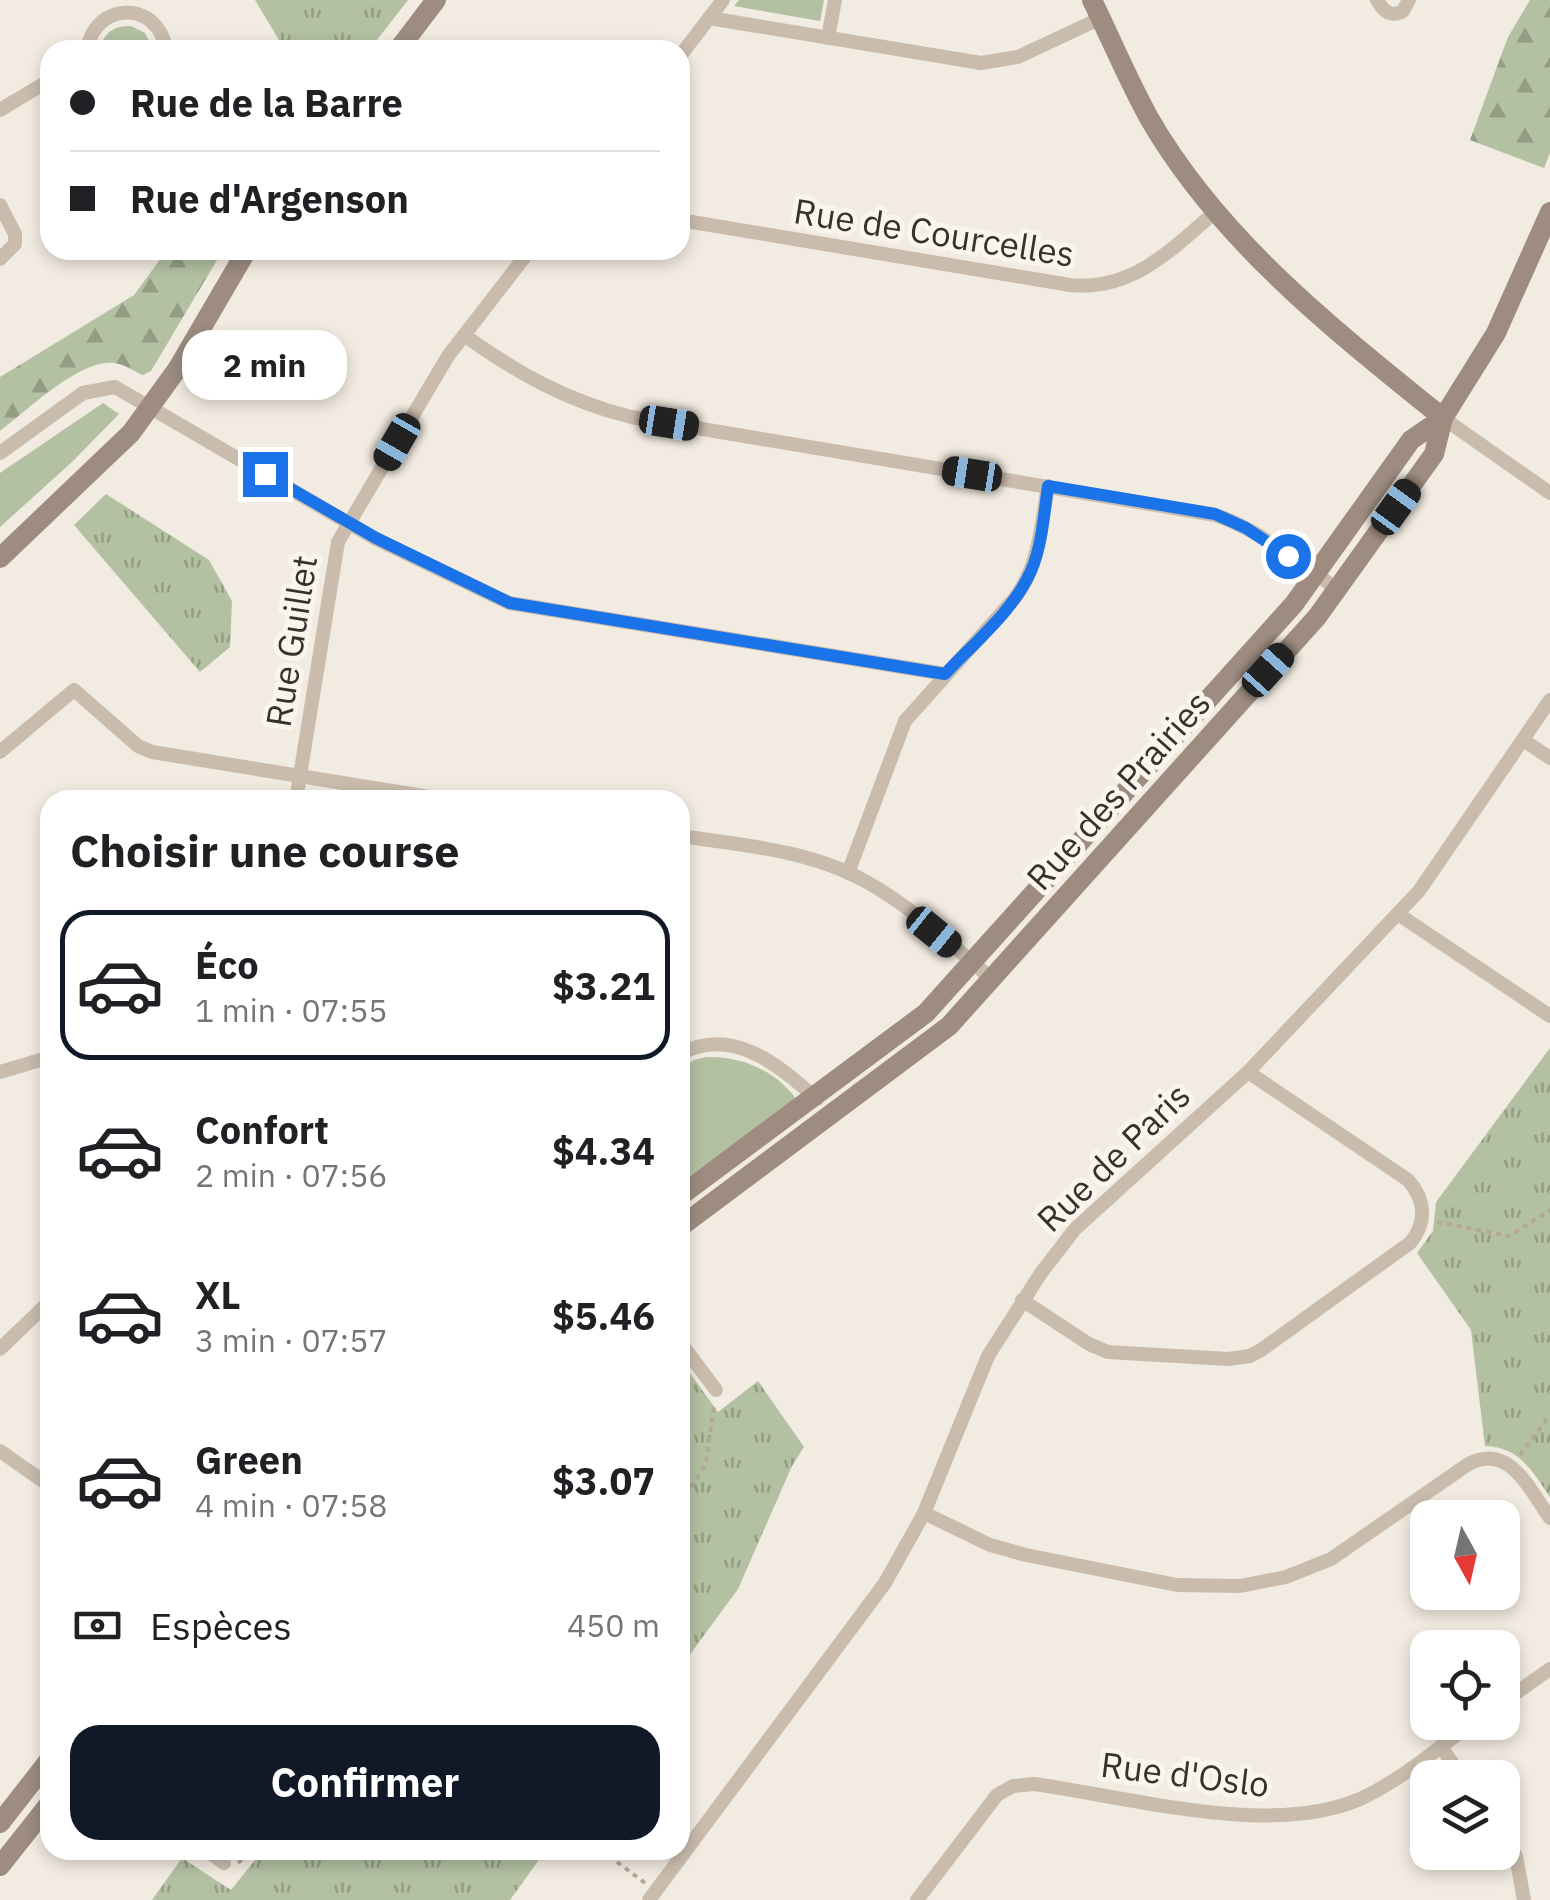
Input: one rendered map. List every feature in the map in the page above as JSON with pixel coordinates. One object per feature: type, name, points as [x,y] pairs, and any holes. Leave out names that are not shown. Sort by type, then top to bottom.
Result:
[{"type":"street","points":[[406,40],[436,0]]},
{"type":"street","points":[[690,43],[723,0]]},
{"type":"street","points":[[828,38],[835,0]]},
{"type":"street","points":[[1377,0],[1384,11],[1394,14],[1403,11],[1409,0]]},
{"type":"street","points":[[709,18],[969,62],[994,62],[1018,56],[1097,9],[1150,118],[1179,164],[1216,210],[1316,315],[1443,418],[1550,493]]},
{"type":"street","points":[[90,40],[95,27],[106,18],[126,12],[137,13],[156,25],[162,40]]},
{"type":"street","points":[[0,110],[40,86]]},
{"type":"street","points":[[0,204],[15,234],[14,244],[0,259]]},
{"type":"street","name":"Rue de Courcelles","points":[[690,222],[1084,286],[1124,280],[1147,268],[1216,210]]},
{"type":"street","name":"Rue des Prairies","points":[[690,1220],[935,1039],[1318,617],[1434,454],[1443,418],[1496,333],[1550,212]]},
{"type":"street","points":[[0,558],[109,457],[152,407],[241,260]]},
{"type":"street","name":"Rue Guillet","points":[[298,790],[336,548],[464,335],[522,260]]},
{"type":"street","points":[[464,335],[550,390],[631,417],[1215,514],[1246,528],[1337,590]]},
{"type":"street","points":[[0,454],[66,403],[92,389],[124,389],[348,523],[510,603],[945,674]]},
{"type":"street","name":"Rue des Prairies","points":[[690,1189],[911,1026],[1294,604],[1410,440],[1443,418]]},
{"type":"street","points":[[848,873],[899,732],[1028,579],[1048,486]]},
{"type":"street","points":[[0,752],[74,690],[144,750],[386,790]]},
{"type":"street","name":"Rue de Paris","points":[[690,1848],[867,1610],[898,1562],[924,1514],[988,1356],[1022,1300],[1075,1229],[1248,1072],[1398,914],[1448,852],[1550,700]]},
{"type":"street","points":[[1523,740],[1550,758]]},
{"type":"street","points":[[690,838],[787,853],[848,873],[886,894],[992,980]]},
{"type":"street","points":[[1398,914],[1550,1016]]},
{"type":"street","points":[[690,1050],[707,1044],[740,1048],[771,1061],[814,1096],[829,1116]]},
{"type":"street","points":[[0,1072],[40,1060]]},
{"type":"street","points":[[1022,1300],[1108,1352],[1239,1359],[1261,1350],[1398,1253],[1416,1236],[1422,1220],[1419,1194],[1408,1180],[1248,1072]]},
{"type":"street","points":[[0,1349],[40,1311]]},
{"type":"street","points":[[690,1355],[716,1390]]},
{"type":"street","points":[[0,1451],[40,1479]]},
{"type":"street","points":[[924,1514],[978,1540],[1012,1551],[1177,1585],[1240,1586],[1286,1577],[1331,1559],[1474,1462],[1494,1457],[1512,1466],[1550,1518]]},
{"type":"street","points":[[1520,1690],[1550,1669]]},
{"type":"street","name":"Rue d'Oslo","points":[[917,1900],[991,1802],[1013,1786],[1034,1784],[1240,1815],[1292,1816],[1364,1797],[1448,1740]]},
{"type":"street","points":[[1440,1746],[1450,1760]]},
{"type":"street","points":[[0,1822],[40,1772]]},
{"type":"street","points":[[0,1866],[40,1816]]},
{"type":"street","points":[[222,1860],[229,1864]]},
{"type":"street","name":"Rue de Paris","points":[[653,1898],[681,1860]]},
{"type":"street","points":[[1519,1870],[1524,1900]]},
{"type":"path","points":[[1422,1220],[1510,1236],[1550,1210]]},
{"type":"path","points":[[690,1489],[706,1464],[716,1390]]},
{"type":"path","points":[[1512,1466],[1550,1415]]},
{"type":"path","points":[[229,1864],[236,1860]]},
{"type":"path","points":[[614,1860],[645,1883],[653,1898]]},
{"type":"green space","points":[[255,0],[408,0],[377,40],[279,40]]},
{"type":"green space","points":[[739,0],[824,0],[820,21],[734,6]]},
{"type":"green space","points":[[1530,0],[1550,0],[1550,153],[1544,168],[1470,140],[1508,37]]},
{"type":"green space","points":[[131,26],[145,33],[149,40],[104,40],[119,27]]},
{"type":"green space","points":[[160,260],[217,260],[151,371],[143,375],[114,363],[85,369],[0,431],[0,377],[134,295]]},
{"type":"green space","points":[[103,403],[119,414],[0,527],[0,473]]},
{"type":"green space","points":[[106,494],[209,560],[232,601],[230,647],[200,672],[74,525]]},
{"type":"green space","points":[[1550,1048],[1550,1497],[1516,1456],[1485,1446],[1471,1330],[1417,1253],[1433,1231],[1436,1202]]},
{"type":"green space","points":[[732,1059],[756,1067],[778,1080],[796,1099],[690,1176],[690,1063]]},
{"type":"green space","points":[[690,1373],[718,1412],[758,1381],[804,1447],[738,1589],[690,1654]]},
{"type":"green space","points":[[181,1860],[231,1890],[255,1860],[539,1860],[510,1900],[152,1900]]},
{"type":"route","points":[[265,474],[376,538],[510,603],[945,674],[1022,590],[1033,567],[1048,486],[1215,514],[1246,528],[1288,556]]}]
